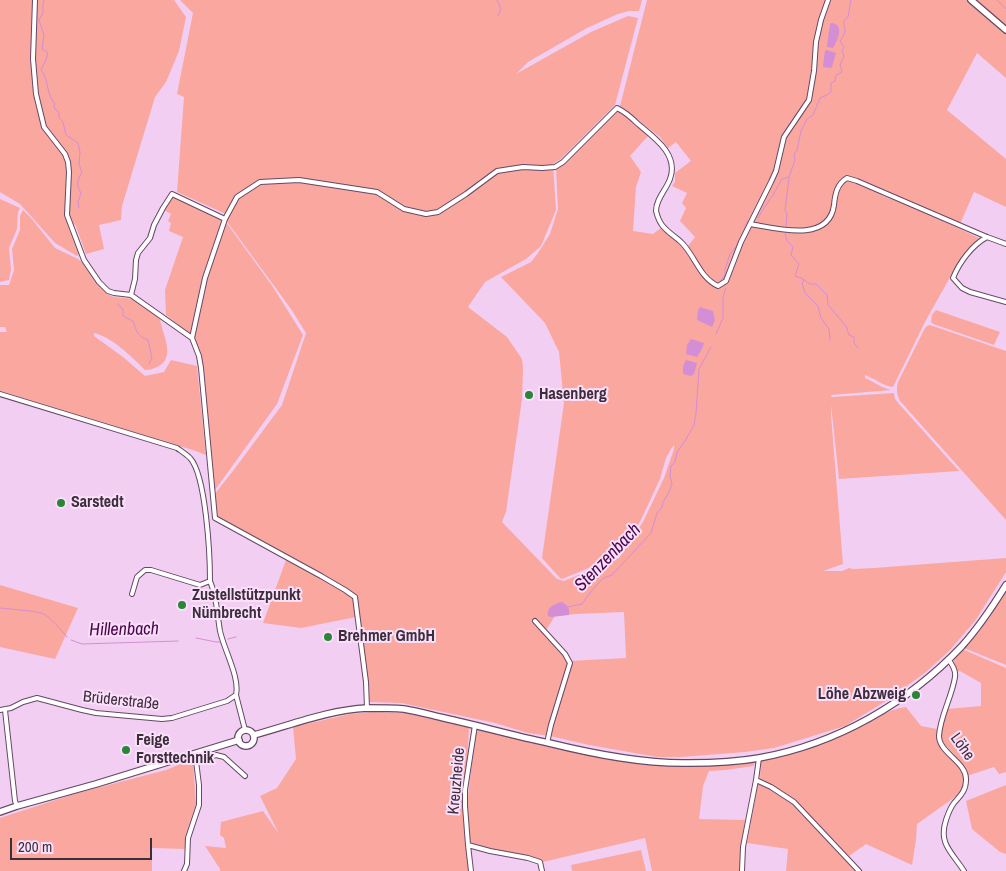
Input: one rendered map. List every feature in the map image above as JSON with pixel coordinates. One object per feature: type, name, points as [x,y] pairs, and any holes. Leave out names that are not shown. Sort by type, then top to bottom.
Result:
[{"type":"main road","points":[[971,0],[1006,30]]},
{"type":"main road","points":[[254,736],[342,711],[367,708],[403,709],[610,756],[656,762],[687,763],[759,758],[815,743],[857,725],[908,694],[960,648],[994,605],[1006,585]]},
{"type":"main road","points":[[245,730],[250,730],[254,736],[253,742],[249,745],[243,745],[239,740],[239,734],[245,730]]},
{"type":"main road","points":[[0,812],[239,740]]},
{"type":"street","points":[[36,0],[33,59],[36,94],[44,127],[65,154],[68,162],[68,215],[84,260],[108,291],[131,295],[192,338]]},
{"type":"street","points":[[367,708],[366,682],[355,597],[329,580],[215,518],[199,356],[192,338],[205,278],[225,219],[237,197],[260,182],[299,180],[377,192],[404,209],[426,214],[438,212],[497,171],[522,167],[555,167],[563,162],[617,108],[654,136],[666,150],[672,165],[672,174],[659,199],[656,208],[657,216],[662,226],[683,244],[707,278],[718,286],[726,281],[741,242],[776,171],[784,137],[809,100],[818,35],[828,0]]},
{"type":"street","points":[[750,224],[796,230],[818,228],[830,218],[836,192],[842,181],[847,178],[1006,244]]},
{"type":"street","points":[[131,295],[136,279],[138,253],[150,238],[154,225],[172,194],[225,219]]},
{"type":"street","points":[[987,237],[966,257],[953,278],[962,288],[970,292],[1006,302]]},
{"type":"street","points":[[0,394],[177,448],[191,458],[199,476],[209,552],[210,581],[214,591],[220,632],[235,679],[236,695],[245,730]]},
{"type":"street","points":[[132,594],[137,577],[145,570],[200,584],[210,581]]},
{"type":"street","points":[[535,621],[570,662],[547,743]]},
{"type":"street","name":"Löhe","points":[[948,659],[952,664],[955,675],[940,728],[940,740],[944,748],[965,772],[966,778],[965,788],[961,796],[950,808],[943,838],[945,845],[964,871]]},
{"type":"street","name":"Brüderstraße","points":[[3,710],[37,698],[82,710],[162,719],[172,718],[227,700],[236,695]]},
{"type":"street","points":[[3,710],[17,806]]},
{"type":"street","name":"Kreuzheide","points":[[471,871],[464,806],[475,725]]},
{"type":"street","points":[[184,871],[187,864],[188,838],[198,805],[199,785],[195,754]]},
{"type":"street","points":[[196,762],[216,755],[224,757],[245,776]]},
{"type":"street","points":[[742,871],[743,847],[759,758]]},
{"type":"street","points":[[756,780],[794,802],[859,871]]},
{"type":"street","points":[[468,845],[490,852],[528,858],[540,862],[542,871]]},
{"type":"shaded area","points":[[0,0],[174,0],[186,17],[179,51],[166,82],[155,97],[122,206],[121,220],[99,225],[104,249],[86,254],[75,224],[70,231],[81,253],[77,256],[55,243],[20,204],[0,192]]},
{"type":"shaded area","points":[[180,0],[642,0],[639,11],[618,14],[587,28],[528,62],[516,74],[591,32],[628,16],[638,18],[615,105],[562,158],[553,164],[556,210],[541,246],[526,259],[485,282],[468,307],[507,337],[522,359],[522,399],[506,512],[502,522],[557,579],[564,581],[619,558],[643,522],[664,478],[674,445],[666,458],[660,479],[641,520],[618,556],[562,579],[560,578],[542,558],[564,403],[559,352],[545,323],[501,277],[531,262],[550,234],[558,209],[556,168],[618,110],[649,135],[630,156],[641,172],[636,187],[633,231],[653,234],[662,227],[682,245],[697,268],[713,281],[688,246],[695,237],[680,221],[686,208],[682,203],[687,193],[672,186],[675,182],[675,173],[691,161],[676,142],[668,148],[660,137],[620,106],[647,0],[1006,0],[1006,78],[977,53],[947,110],[1006,159],[1006,207],[974,192],[960,224],[872,187],[883,196],[920,210],[979,238],[957,265],[926,320],[893,387],[865,375],[865,378],[891,390],[831,395],[832,397],[894,393],[895,399],[900,405],[959,471],[839,479],[831,405],[843,564],[823,571],[1006,558],[1006,572],[975,621],[949,651],[926,672],[886,701],[845,726],[774,748],[682,757],[657,757],[589,745],[528,733],[495,723],[401,703],[369,702],[356,617],[301,628],[263,623],[286,560],[308,570],[215,518],[213,496],[282,405],[306,333],[291,309],[225,219],[226,214],[177,192],[184,97],[177,94],[193,13]],"holes":[[[624,612],[626,658],[569,661],[546,630],[555,616]]]},
{"type":"shaded area","points":[[831,23],[838,26],[839,29],[833,48],[827,47]]},
{"type":"shaded area","points":[[826,50],[836,53],[831,68],[823,67]]},
{"type":"shaded area","points":[[173,195],[223,220],[203,278],[191,335],[166,315],[165,290],[183,237],[169,231],[171,223],[168,221],[171,214],[164,210]]},
{"type":"shaded area","points":[[0,199],[20,208],[17,229],[9,248],[11,269],[9,280],[0,282]]},
{"type":"shaded area","points":[[23,210],[55,248],[78,259],[86,266],[107,294],[114,297],[134,299],[160,319],[167,345],[166,358],[157,367],[145,370],[115,343],[101,335],[94,333],[94,336],[145,376],[164,372],[171,360],[197,366],[206,455],[0,394],[0,332],[7,332],[5,327],[0,327],[0,285],[9,285],[14,270],[12,249],[20,230],[20,216]]},
{"type":"shaded area","points":[[226,222],[273,287],[303,335],[277,404],[215,490],[201,354],[193,337],[207,278]]},
{"type":"shaded area","points":[[700,307],[713,311],[715,320],[712,327],[697,320]]},
{"type":"shaded area","points":[[936,310],[1000,332],[994,345],[933,324],[931,322],[932,315]]},
{"type":"shaded area","points":[[930,325],[1006,351],[1006,520],[899,399],[898,382],[925,328]]},
{"type":"shaded area","points":[[691,339],[704,343],[697,357],[686,354],[687,345]]},
{"type":"shaded area","points":[[686,360],[697,363],[694,374],[691,376],[683,374],[683,366]]},
{"type":"shaded area","points":[[0,585],[78,608],[55,659],[0,647]]},
{"type":"shaded area","points":[[1006,590],[1006,665],[964,648]]},
{"type":"shaded area","points":[[561,602],[568,607],[569,615],[548,616],[549,609]]},
{"type":"shaded area","points":[[962,649],[1006,668],[1006,772],[999,774],[994,767],[967,776],[967,773],[942,739],[947,709],[981,706],[981,683],[960,671],[955,672],[954,659]]},
{"type":"shaded area","points":[[906,707],[921,726],[937,729],[937,738],[941,748],[960,770],[964,783],[962,792],[917,824],[912,865],[866,844],[849,856],[795,800],[760,779],[761,760],[796,751],[842,735],[886,713]]},
{"type":"shaded area","points":[[371,712],[406,713],[469,728],[465,806],[471,871],[220,871],[205,846],[226,848],[224,838],[220,835],[221,822],[263,811],[279,834],[260,796],[277,788],[296,759],[293,727],[350,714]]},
{"type":"shaded area","points":[[476,728],[656,764],[727,765],[758,759],[753,766],[709,771],[703,786],[699,819],[745,820],[739,871],[652,871],[645,838],[543,862],[527,855],[489,849],[470,843],[467,805]]},
{"type":"shaded area","points":[[190,760],[193,762],[196,804],[185,837],[185,849],[152,848],[152,871],[0,871],[0,818],[74,794],[166,770]]},
{"type":"shaded area","points":[[758,784],[792,804],[856,871],[786,871],[788,849],[747,843]]},
{"type":"shaded area","points":[[1006,785],[1006,854],[1000,852],[972,829],[966,801]]},
{"type":"shaded area","points":[[641,850],[646,871],[572,871],[571,865]]},
{"type":"waterway","points":[[44,0],[43,13],[39,20],[44,35],[42,49],[48,53],[41,70],[44,74],[50,96],[55,104],[55,109],[59,112],[59,118],[63,122],[66,135],[78,143],[80,152],[79,164],[82,172],[78,182],[81,193],[78,202],[79,208]]},
{"type":"waterway","points":[[497,0],[501,9],[498,16]]},
{"type":"waterway","name":"Stenzenbach","points":[[758,218],[782,179],[789,177],[795,160],[794,154],[797,150],[801,131],[807,119],[813,115],[820,98],[831,92],[831,83],[835,81],[836,75],[841,73],[840,65],[844,56],[842,51],[844,47],[840,41],[844,33],[844,22],[848,17],[851,0]]},
{"type":"waterway","points":[[997,0],[1006,9]]},
{"type":"waterway","points":[[786,226],[787,214],[785,210],[789,178]]},
{"type":"waterway","name":"Stenzenbach","points":[[720,282],[725,275],[730,254],[737,245],[748,221]]},
{"type":"waterway","points":[[785,233],[787,241],[793,247],[791,255],[799,264],[795,276],[810,284],[816,284],[827,295],[828,305],[846,326],[849,335],[854,337],[854,343],[858,348]]},
{"type":"waterway","points":[[804,280],[802,283],[805,293],[818,306],[821,318],[829,329],[830,340]]},
{"type":"waterway","name":"Stenzenbach","points":[[716,334],[723,318],[723,297],[726,288]]},
{"type":"waterway","points":[[118,304],[123,310],[123,316],[133,321],[138,333],[148,340],[152,358],[149,364]]},
{"type":"waterway","name":"Stenzenbach","points":[[568,607],[582,604],[599,583],[612,575],[651,533],[657,513],[662,507],[672,484],[670,476],[671,466],[675,462],[677,452],[694,425],[699,369],[711,347]]},
{"type":"waterway","name":"Hillenbach","points":[[0,608],[44,614],[67,637]]},
{"type":"waterway","name":"Hillenbach","points":[[228,639],[236,637]]},
{"type":"waterway","name":"Hillenbach","points":[[196,638],[220,642]]},
{"type":"waterway","name":"Hillenbach","points":[[71,640],[82,644],[178,641]]},
{"type":"place","name":"Hasenberg","points":[[529,395]]},
{"type":"place","name":"Sarstedt","points":[[61,503]]},
{"type":"place","name":"Zustellstützpunkt Nümbrecht","points":[[182,605]]},
{"type":"place","name":"Brehmer GmbH","points":[[328,637]]},
{"type":"place","name":"Löhe Abzweig","points":[[916,695]]},
{"type":"place","name":"Feige Forsttechnik","points":[[126,750]]}]
